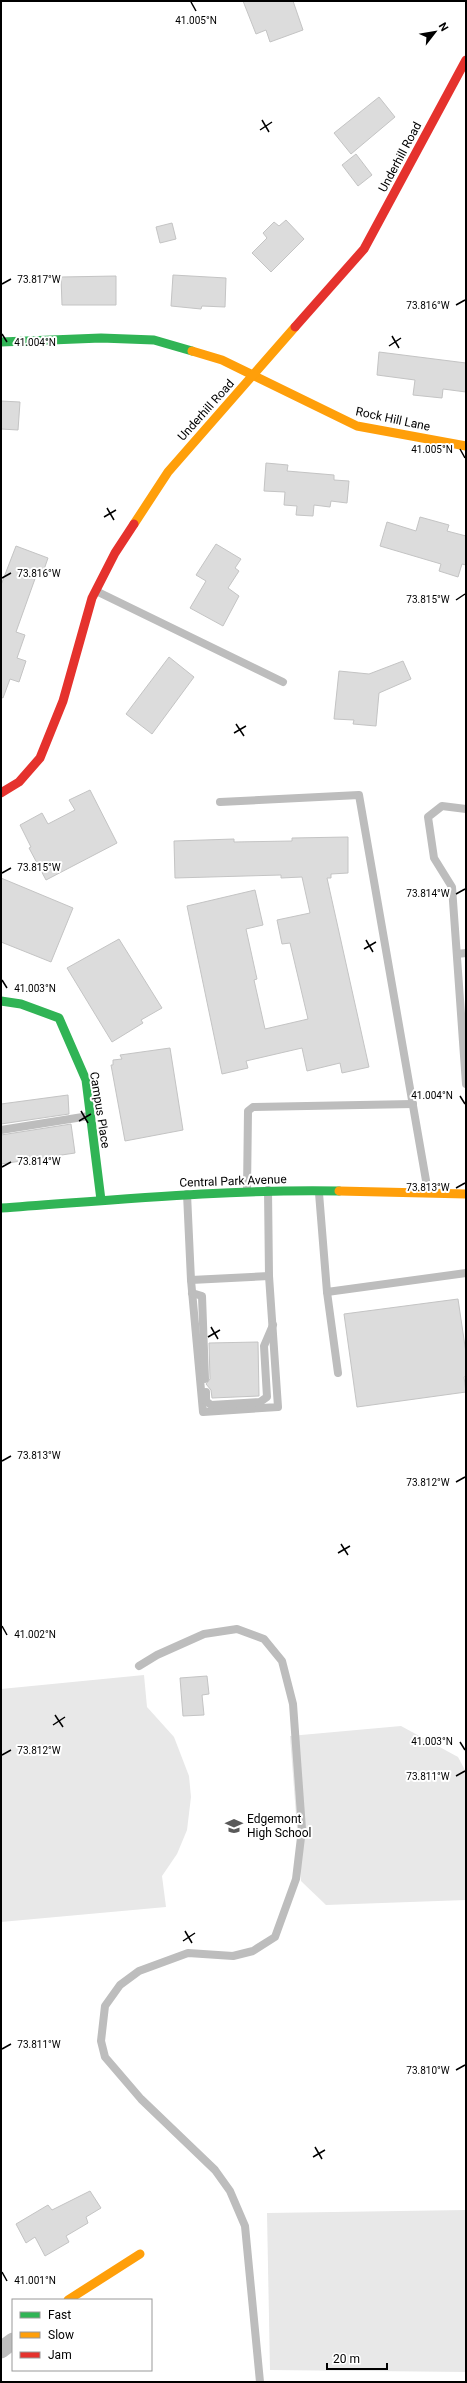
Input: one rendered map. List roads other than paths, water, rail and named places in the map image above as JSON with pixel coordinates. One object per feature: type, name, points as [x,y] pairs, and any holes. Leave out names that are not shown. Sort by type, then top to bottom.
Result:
[{"type":"street","name":"Underhill Road","points":[[1,793],[19,782],[40,758],[63,700],[81,631],[95,591],[115,553],[168,472],[364,249],[466,60]]},
{"type":"street","name":"Rock Hill Lane","points":[[1,342],[101,338],[154,340],[222,360],[357,426],[466,446]]},
{"type":"street","name":"Campus Place","points":[[1,1002],[21,1004],[59,1018],[86,1080],[101,1200]]},
{"type":"street","name":"Central Park Avenue","points":[[1,1208],[187,1194],[268,1190],[466,1194]]},
{"type":"street","points":[[70,2299],[140,2254]]},
{"type":"street","points":[[1,2350],[12,2342]]},
{"type":"lane","points":[[95,591],[283,682]]},
{"type":"lane","points":[[220,802],[359,796],[428,1193]]},
{"type":"lane","points":[[466,809],[442,806],[428,817],[434,858],[452,887],[466,1084]]},
{"type":"lane","points":[[457,954],[466,953]]},
{"type":"lane","points":[[247,1191],[248,1111],[253,1107],[413,1104]]},
{"type":"lane","points":[[1,1130],[90,1115]]},
{"type":"lane","points":[[187,1194],[191,1280],[203,1412],[278,1407],[269,1276],[268,1190]]},
{"type":"lane","points":[[319,1191],[327,1292],[338,1373]]},
{"type":"lane","points":[[327,1292],[466,1273]]},
{"type":"lane","points":[[191,1280],[269,1276]]},
{"type":"lane","points":[[192,1293],[202,1296],[206,1401],[211,1405],[260,1402],[267,1397],[264,1346],[273,1325]]},
{"type":"lane","points":[[139,1666],[157,1655],[204,1634],[237,1629],[264,1640],[282,1661],[293,1704],[302,1829],[296,1879],[274,1937],[253,1951],[233,1956],[188,1952],[138,1971],[120,1985],[105,2006],[100,2041],[105,2057],[141,2098],[215,2170],[230,2191],[245,2226],[260,2382]]},
{"type":"place","name":"Edgemont High School","points":[[234,1826]]}]
